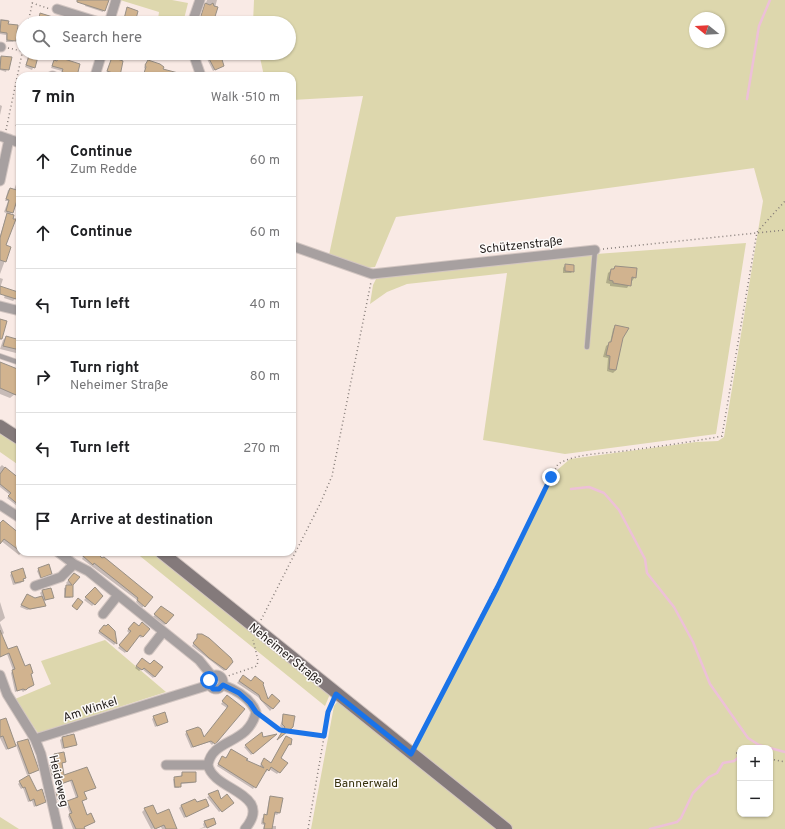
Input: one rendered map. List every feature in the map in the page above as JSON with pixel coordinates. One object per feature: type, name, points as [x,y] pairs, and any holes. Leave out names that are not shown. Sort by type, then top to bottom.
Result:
[{"type":"main road","points":[[0,426],[16,436]]},
{"type":"main road","name":"Neheimer Straße","points":[[165,556],[506,829]]},
{"type":"street","points":[[111,16],[116,0]]},
{"type":"street","points":[[194,16],[200,0]]},
{"type":"street","points":[[57,9],[80,16]]},
{"type":"street","points":[[96,72],[100,60]]},
{"type":"street","points":[[195,60],[200,72]]},
{"type":"street","points":[[0,182],[4,137],[16,142]]},
{"type":"street","points":[[296,247],[372,274]]},
{"type":"street","name":"Schützenstraße","points":[[372,274],[393,270],[595,250]]},
{"type":"street","points":[[0,306],[16,310]]},
{"type":"street","points":[[0,504],[16,515]]},
{"type":"street","points":[[63,556],[74,564],[88,571],[199,660],[216,689],[223,681]]},
{"type":"street","points":[[35,586],[61,577],[74,564]]},
{"type":"street","points":[[102,614],[118,595]]},
{"type":"street","points":[[149,650],[163,632]]},
{"type":"street","points":[[0,675],[4,696],[35,739]]},
{"type":"street","points":[[211,680],[218,675],[223,681],[250,703],[256,712],[252,724],[245,732],[239,738],[214,751],[208,765],[214,777],[242,794],[250,802],[252,813],[249,824],[245,829]]},
{"type":"street","name":"Am Winkel","points":[[35,739],[211,680]]},
{"type":"street","name":"Heideweg","points":[[35,739],[41,754],[58,829]]},
{"type":"street","points":[[166,765],[208,765]]},
{"type":"lane","points":[[587,346],[595,250]]},
{"type":"lane","points":[[0,356],[16,362]]},
{"type":"path","points":[[29,16],[32,0]]},
{"type":"path","points":[[32,3],[52,10],[57,9]]},
{"type":"path","points":[[0,47],[16,49]]},
{"type":"path","points":[[18,72],[21,60]]},
{"type":"path","points":[[4,137],[16,82]]},
{"type":"path","points":[[411,754],[558,464],[568,458],[630,451],[722,436],[757,232],[785,201]]},
{"type":"path","points":[[595,250],[785,230]]},
{"type":"path","points":[[296,551],[320,504],[332,476],[372,274]]},
{"type":"path","points":[[223,681],[256,666],[258,660],[253,638],[294,556]]},
{"type":"path","points":[[308,829],[328,712],[336,694]]},
{"type":"path","points":[[256,712],[280,730],[324,736]]},
{"type":"path","points":[[773,760],[785,762]]},
{"type":"green space","points":[[120,0],[172,0],[188,3],[185,16],[158,16],[159,12]]},
{"type":"green space","points":[[254,0],[785,0],[785,829],[511,829],[416,749],[556,471],[570,459],[696,442],[718,441],[724,437],[763,201],[754,168],[396,217],[375,267],[364,268],[329,255],[363,96],[296,100],[296,72],[263,72],[261,60],[296,60],[296,16],[253,16]]},
{"type":"green space","points":[[746,243],[716,434],[565,454],[483,440],[507,273],[407,284],[387,292],[370,304],[373,285],[376,279],[389,275],[596,254]]},
{"type":"green space","points":[[0,433],[16,443],[16,463],[0,452]]},
{"type":"green space","points":[[140,556],[159,556],[330,694],[325,706]]},
{"type":"green space","points":[[105,640],[166,692],[38,733],[15,699],[51,684],[41,661]]},
{"type":"green space","name":"Bannerwald","points":[[337,702],[498,829],[311,829],[334,706]]},
{"type":"green space","points":[[0,817],[19,829],[0,829]]},
{"type":"building","points":[[77,0],[109,0],[105,11],[77,2]]},
{"type":"building","points":[[205,3],[210,5],[213,3],[214,6],[218,7],[215,16],[201,16]]},
{"type":"building","points":[[127,7],[138,11],[137,16],[125,16]]},
{"type":"building","points":[[40,13],[50,16],[39,16]]},
{"type":"building","points":[[1,20],[9,21],[8,24],[16,25],[16,41],[7,40],[7,33],[0,32]]},
{"type":"building","points":[[1,56],[12,57],[9,70],[0,69]]},
{"type":"building","points":[[28,60],[37,60],[35,68],[26,65]]},
{"type":"building","points":[[54,60],[67,60],[80,64],[78,72],[62,72],[63,69],[52,66]]},
{"type":"building","points":[[111,60],[123,61],[121,72],[107,71]]},
{"type":"building","points":[[148,60],[160,64],[164,67],[163,69],[174,72],[144,72],[145,65]]},
{"type":"building","points":[[210,60],[222,60],[224,66],[215,70]]},
{"type":"building","points":[[10,188],[16,190],[16,204],[13,213],[6,211],[9,200],[6,199]]},
{"type":"building","points":[[7,213],[14,215],[13,219],[16,219],[6,245],[11,247],[6,262],[0,260],[0,238]]},
{"type":"building","points":[[565,264],[574,265],[574,272],[565,271]]},
{"type":"building","points":[[615,266],[637,268],[636,278],[632,277],[631,286],[613,283],[613,281],[609,280],[611,269],[614,269]]},
{"type":"building","points":[[0,286],[16,291],[16,299],[0,294]]},
{"type":"building","points":[[0,319],[7,321],[2,339],[0,339]]},
{"type":"building","points":[[615,325],[629,328],[623,338],[616,370],[609,369],[610,356],[606,355]]},
{"type":"building","points":[[6,336],[16,339],[16,349],[3,346]]},
{"type":"building","points":[[0,362],[16,368],[16,395],[0,388]]},
{"type":"building","points":[[5,467],[16,476],[16,503],[8,496],[11,493],[0,484],[0,474]]},
{"type":"building","points":[[3,520],[16,531],[16,548],[4,539],[0,544],[0,523]]},
{"type":"building","points":[[83,556],[104,557],[153,597],[145,607],[137,600],[138,598],[94,563],[93,565]]},
{"type":"building","points":[[49,564],[52,574],[41,578],[38,568]]},
{"type":"building","points":[[23,568],[26,578],[23,579],[24,581],[15,583],[11,572]]},
{"type":"building","points":[[74,573],[80,577],[73,585],[73,597],[65,597],[66,585],[72,585],[68,580]]},
{"type":"building","points":[[95,587],[103,596],[95,605],[85,597]]},
{"type":"building","points":[[51,588],[54,598],[45,600],[42,590]]},
{"type":"building","points":[[27,594],[35,598],[42,596],[46,606],[30,609],[21,605]]},
{"type":"building","points":[[78,598],[83,602],[77,610],[72,606]]},
{"type":"building","points":[[161,606],[174,615],[166,624],[154,614]]},
{"type":"building","points":[[134,622],[139,626],[142,622],[150,629],[143,637],[140,635],[127,652],[119,645],[131,631],[128,629]]},
{"type":"building","points":[[108,624],[115,631],[117,644],[99,631],[104,625],[106,626]]},
{"type":"building","points":[[0,630],[8,649],[17,646],[25,666],[30,664],[33,673],[31,674],[34,685],[26,690],[23,689],[17,691],[12,670],[15,669],[9,653],[0,657]]},
{"type":"building","points":[[197,634],[202,634],[209,638],[231,658],[233,662],[226,670],[209,658],[193,643],[197,638]]},
{"type":"building","points":[[142,658],[150,664],[154,660],[163,667],[155,677],[144,668],[142,670],[136,666]]},
{"type":"building","points":[[243,675],[251,681],[255,676],[264,683],[263,684],[268,699],[272,694],[280,701],[273,709],[261,700],[259,695],[239,681]]},
{"type":"building","points":[[227,695],[245,709],[215,744],[211,741],[193,747],[186,731],[198,727],[201,729],[204,737],[228,706],[222,701]]},
{"type":"building","points":[[165,712],[168,722],[157,726],[153,716]]},
{"type":"building","points":[[283,714],[295,716],[293,727],[277,740],[285,727],[282,724]]},
{"type":"building","points":[[6,718],[16,746],[8,749],[3,736],[0,737],[0,720]]},
{"type":"building","points":[[262,732],[263,737],[277,734],[253,754],[245,745]]},
{"type":"building","points":[[74,734],[77,745],[64,748],[62,737]]},
{"type":"building","points":[[286,736],[292,739],[291,745],[289,744],[281,758],[288,763],[280,773],[271,767],[269,771],[267,769],[256,788],[218,764],[222,756],[226,758],[231,749],[248,759],[246,760],[264,768],[261,764],[264,758],[271,763]]},
{"type":"building","points":[[28,739],[39,770],[29,774],[17,742]]},
{"type":"building","points":[[64,752],[66,762],[62,763],[64,775],[87,767],[96,788],[84,792],[87,799],[82,801],[87,815],[91,813],[95,822],[84,827],[85,829],[76,829],[69,814],[72,813],[67,801],[78,797],[72,780],[58,785],[54,774],[52,774],[50,765],[56,764],[54,754]]},
{"type":"building","points":[[182,772],[196,772],[196,782],[181,783],[181,787],[175,787],[174,777],[182,776]]},
{"type":"building","points":[[29,775],[37,791],[42,789],[46,802],[36,806],[34,799],[30,801],[25,787],[23,788],[19,781]]},
{"type":"building","points":[[218,790],[221,799],[227,794],[234,803],[222,812],[208,794]]},
{"type":"building","points":[[60,791],[62,798],[58,800],[56,792]]},
{"type":"building","points":[[270,796],[283,798],[280,813],[275,812],[272,829],[264,829],[264,814],[267,815]]},
{"type":"building","points":[[195,799],[197,802],[206,799],[209,806],[186,817],[181,805]]},
{"type":"building","points":[[153,805],[157,814],[169,809],[177,829],[166,829],[164,825],[155,829],[144,808]]},
{"type":"building","points":[[214,818],[216,824],[207,828],[204,821]]},
{"type":"waterway","points":[[747,99],[759,26],[770,0]]},
{"type":"waterway","points":[[571,489],[589,487],[604,493],[619,510],[645,559],[647,573],[674,607],[693,642],[710,684],[748,738],[759,745]]},
{"type":"waterway","points":[[773,749],[785,752]]},
{"type":"waterway","points":[[650,829],[677,822],[681,818],[693,793],[709,777],[717,773],[723,763],[734,761],[737,759]]},
{"type":"route","points":[[209,680],[209,684],[213,689],[219,689],[223,685],[239,693],[254,707],[256,712],[280,730],[324,736],[328,712],[336,694],[411,754],[453,670],[497,588],[551,477]]}]
